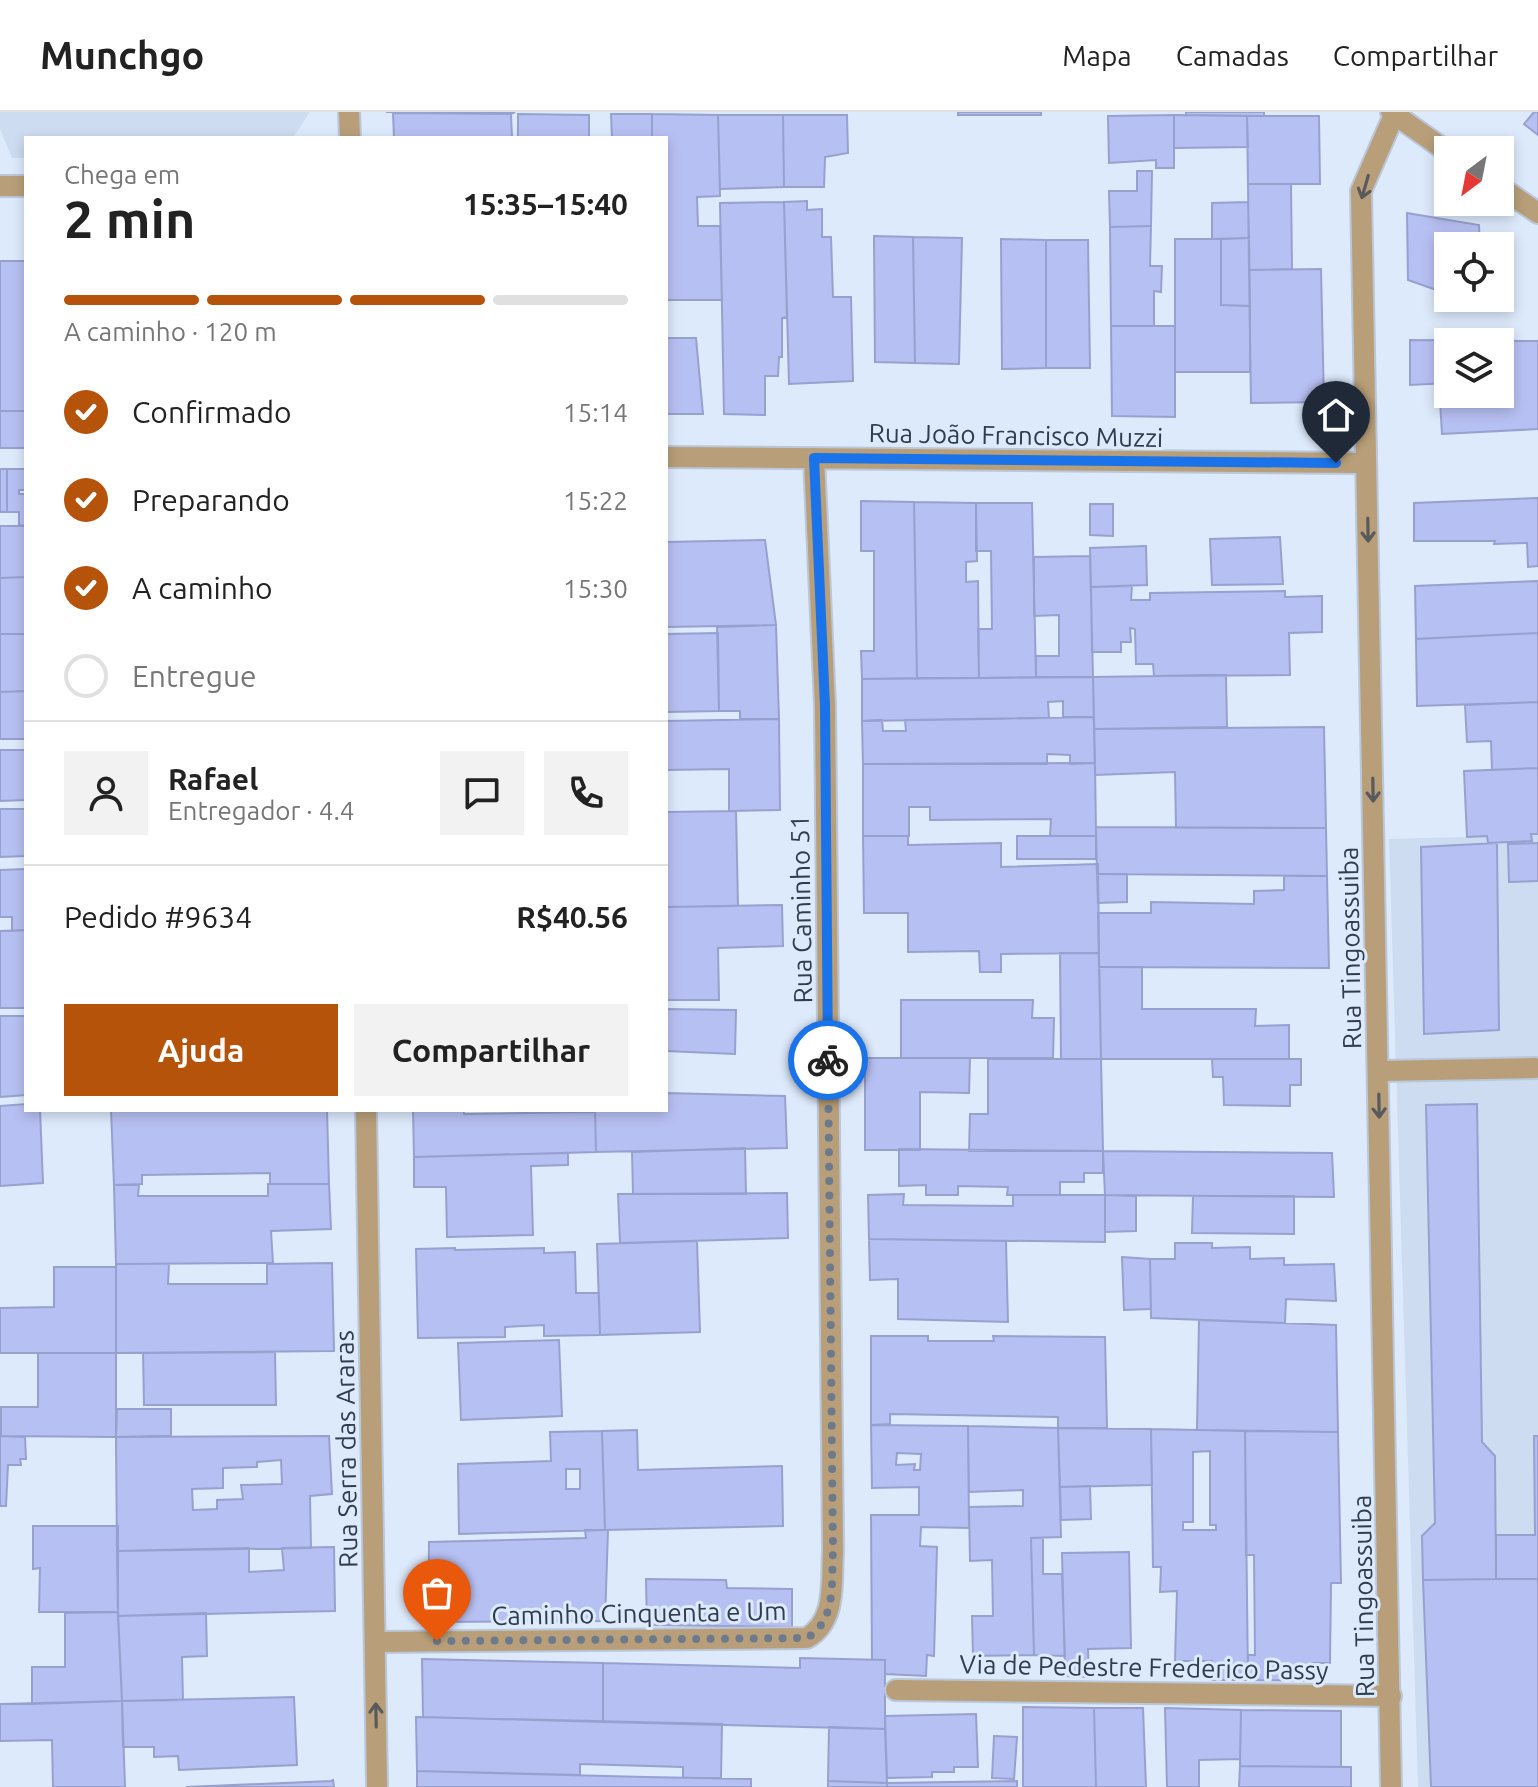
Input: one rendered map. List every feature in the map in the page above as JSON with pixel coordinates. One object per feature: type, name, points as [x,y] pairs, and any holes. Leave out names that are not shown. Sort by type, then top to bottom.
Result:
[{"type":"street","points":[[349,112],[350,136]]},
{"type":"street","points":[[1393,113],[1434,142]]},
{"type":"street","name":"Rua Tingoassuiba","points":[[1391,1787],[1361,191],[1393,113]]},
{"type":"street","points":[[0,186],[24,186]]},
{"type":"street","points":[[1514,197],[1538,213]]},
{"type":"street","name":"Rua João Francisco Muzzi","points":[[668,457],[1366,463]]},
{"type":"street","name":"Rua Caminho 51","points":[[807,1638],[816,1632],[830,1608],[833,1552],[825,706],[814,458]]},
{"type":"street","points":[[1379,1071],[1535,1068]]},
{"type":"street","name":"Rua Serra das Araras","points":[[366,1112],[377,1787]]},
{"type":"street","name":"Caminho Cinquenta e Um","points":[[375,1642],[807,1638]]},
{"type":"street","name":"Via de Pedestre Frederico Passy","points":[[896,1690],[1391,1696]]},
{"type":"shaded area","points":[[0,112],[309,112],[294,136],[24,136],[24,158],[12,158],[0,129]]},
{"type":"shaded area","points":[[1538,835],[1538,1787],[1418,1787],[1389,839]]},
{"type":"building","points":[[386,112],[515,112],[511,114]]},
{"type":"building","points":[[958,112],[1041,112],[1041,115],[958,115]]},
{"type":"building","points":[[1186,112],[1264,112],[1264,116],[1186,115]]},
{"type":"building","points":[[1534,112],[1538,112],[1538,135],[1524,124]]},
{"type":"building","points":[[393,113],[511,114],[512,136],[394,136]]},
{"type":"building","points":[[518,114],[589,115],[589,136],[518,136]]},
{"type":"building","points":[[611,114],[652,114],[652,136],[612,136]]},
{"type":"building","points":[[652,114],[718,115],[720,196],[697,197],[698,226],[720,226],[722,300],[668,300],[668,136],[652,136]]},
{"type":"building","points":[[718,115],[783,115],[784,187],[720,189]]},
{"type":"building","points":[[783,115],[847,115],[848,153],[825,157],[824,187],[784,187]]},
{"type":"building","points":[[1174,115],[1247,116],[1248,147],[1174,148]]},
{"type":"building","points":[[1174,115],[1174,168],[1156,168],[1156,160],[1109,163],[1108,116]]},
{"type":"building","points":[[1247,116],[1319,116],[1320,184],[1248,184]]},
{"type":"building","points":[[1137,171],[1152,171],[1151,226],[1110,227],[1109,191],[1137,191]]},
{"type":"building","points":[[1248,184],[1291,184],[1292,269],[1249,270]]},
{"type":"building","points":[[807,201],[807,210],[822,209],[822,237],[831,237],[833,297],[851,297],[853,381],[789,384],[784,202]]},
{"type":"building","points":[[784,202],[787,317],[782,318],[782,357],[779,357],[778,376],[765,376],[765,415],[724,414],[720,203]]},
{"type":"building","points":[[1248,202],[1249,238],[1212,239],[1212,203]]},
{"type":"building","points":[[1407,213],[1479,225],[1479,232],[1434,232],[1434,289],[1408,280]]},
{"type":"building","points":[[1151,226],[1150,266],[1162,266],[1161,292],[1154,291],[1154,326],[1111,326],[1110,227]]},
{"type":"building","points":[[874,236],[913,237],[915,363],[875,362]]},
{"type":"building","points":[[913,237],[962,238],[959,364],[915,363]]},
{"type":"building","points":[[1249,238],[1250,306],[1221,305],[1221,239]]},
{"type":"building","points":[[1001,239],[1046,240],[1046,368],[1002,369]]},
{"type":"building","points":[[1175,239],[1221,239],[1221,305],[1250,306],[1250,372],[1175,372]]},
{"type":"building","points":[[1046,240],[1088,240],[1090,368],[1046,368]]},
{"type":"building","points":[[0,261],[24,261],[24,411],[0,411]]},
{"type":"building","points":[[1321,269],[1324,402],[1251,403],[1249,270]]},
{"type":"building","points":[[1111,326],[1175,326],[1175,417],[1112,416]]},
{"type":"building","points":[[668,338],[696,338],[703,414],[668,414]]},
{"type":"building","points":[[1410,340],[1434,340],[1434,384],[1410,385]]},
{"type":"building","points":[[1514,341],[1538,341],[1538,429],[1442,434],[1440,408],[1514,408]]},
{"type":"building","points":[[0,411],[24,411],[24,448],[0,448]]},
{"type":"building","points":[[0,469],[7,469],[7,512],[0,512]]},
{"type":"building","points":[[7,469],[24,469],[24,490],[19,490],[19,494],[24,494],[24,526],[19,525],[19,512],[7,512]]},
{"type":"building","points":[[1538,498],[1538,566],[1528,567],[1527,543],[1414,541],[1414,503]]},
{"type":"building","points":[[861,501],[914,502],[917,678],[862,679],[861,651],[874,651],[874,551],[861,551]]},
{"type":"building","points":[[914,502],[976,503],[977,561],[966,562],[966,582],[978,581],[979,678],[917,678]]},
{"type":"building","points":[[976,503],[1032,503],[1036,677],[979,678],[978,629],[992,629],[991,551],[976,551]]},
{"type":"building","points":[[1090,504],[1113,504],[1113,536],[1090,535]]},
{"type":"building","points":[[0,526],[24,526],[24,577],[0,578]]},
{"type":"building","points":[[1280,537],[1283,584],[1212,585],[1210,539]]},
{"type":"building","points":[[765,540],[776,625],[668,627],[668,542]]},
{"type":"building","points":[[1146,546],[1147,585],[1091,587],[1090,548]]},
{"type":"building","points":[[1090,556],[1093,677],[1036,677],[1036,656],[1059,656],[1059,615],[1034,616],[1034,557]]},
{"type":"building","points":[[24,577],[24,634],[0,634],[0,578]]},
{"type":"building","points":[[1538,581],[1538,633],[1416,639],[1415,586]]},
{"type":"building","points":[[1132,586],[1131,600],[1150,600],[1150,593],[1285,591],[1285,597],[1322,596],[1322,632],[1289,633],[1290,675],[1154,676],[1153,664],[1136,664],[1135,629],[1130,628],[1131,642],[1121,642],[1121,652],[1092,652],[1091,587]]},
{"type":"building","points":[[776,625],[779,719],[740,719],[740,711],[719,711],[717,627]]},
{"type":"building","points":[[718,633],[719,711],[668,712],[668,634]]},
{"type":"building","points":[[1538,633],[1538,702],[1417,706],[1416,639]]},
{"type":"building","points":[[0,634],[24,634],[24,691],[0,692]]},
{"type":"building","points":[[1226,675],[1227,727],[1094,729],[1093,677]]},
{"type":"building","points":[[1093,677],[1094,717],[1063,717],[1063,701],[1048,702],[1049,718],[862,721],[862,679]]},
{"type":"building","points":[[24,691],[24,739],[0,739],[0,692]]},
{"type":"building","points":[[1538,702],[1538,768],[1492,770],[1491,741],[1467,742],[1465,705]]},
{"type":"building","points":[[1094,717],[1095,763],[1070,764],[1070,755],[1047,754],[1047,764],[863,764],[862,721],[882,720],[883,731],[906,731],[905,720]]},
{"type":"building","points":[[779,719],[780,810],[729,811],[729,769],[668,770],[668,721]]},
{"type":"building","points":[[1324,727],[1326,828],[1176,828],[1175,772],[1095,775],[1094,729]]},
{"type":"building","points":[[0,750],[24,750],[24,800],[0,801]]},
{"type":"building","points":[[1095,763],[1096,836],[1050,836],[1051,819],[930,820],[930,807],[909,807],[909,836],[863,836],[863,764]]},
{"type":"building","points":[[1538,768],[1538,834],[1531,834],[1532,841],[1488,843],[1487,836],[1467,837],[1464,771]]},
{"type":"building","points":[[0,809],[24,809],[24,856],[0,857]]},
{"type":"building","points":[[736,811],[738,906],[668,907],[668,812]]},
{"type":"building","points":[[1096,827],[1326,828],[1327,876],[1097,874]]},
{"type":"building","points":[[863,836],[908,836],[908,845],[1001,843],[1001,867],[1098,864],[1099,953],[1001,954],[1001,972],[980,972],[979,951],[908,952],[908,913],[864,913]]},
{"type":"building","points":[[1017,836],[1096,836],[1096,859],[1017,859]]},
{"type":"building","points":[[1497,843],[1499,1030],[1424,1034],[1421,847]]},
{"type":"building","points":[[1538,843],[1538,881],[1509,882],[1508,844]]},
{"type":"building","points":[[24,869],[24,930],[12,931],[12,917],[0,917],[0,870]]},
{"type":"building","points":[[1097,874],[1127,874],[1127,902],[1098,903]]},
{"type":"building","points":[[1284,876],[1327,876],[1329,968],[1099,967],[1098,913],[1151,913],[1151,902],[1254,904],[1254,891],[1284,890]]},
{"type":"building","points":[[782,905],[783,946],[718,948],[719,1000],[668,1000],[668,907]]},
{"type":"building","points":[[24,930],[24,1008],[0,1008],[0,931]]},
{"type":"building","points":[[1060,953],[1099,953],[1101,1059],[1061,1059]]},
{"type":"building","points":[[1099,967],[1142,967],[1142,1009],[1256,1009],[1255,1026],[1289,1025],[1289,1059],[1101,1059]]},
{"type":"building","points":[[901,1000],[1033,1000],[1032,1018],[1054,1018],[1053,1058],[901,1058]]},
{"type":"building","points":[[668,1009],[736,1010],[735,1054],[668,1051]]},
{"type":"building","points":[[0,1016],[24,1016],[24,1095],[0,1097]]},
{"type":"building","points":[[865,1058],[970,1058],[969,1093],[920,1092],[920,1150],[865,1150]]},
{"type":"building","points":[[988,1059],[1101,1059],[1103,1151],[969,1151],[970,1114],[988,1114]]},
{"type":"building","points":[[1212,1059],[1301,1059],[1301,1085],[1290,1085],[1290,1106],[1224,1105],[1223,1077],[1213,1077]]},
{"type":"building","points":[[668,1093],[785,1096],[787,1148],[596,1152],[595,1112],[668,1112]]},
{"type":"building","points":[[24,1104],[24,1112],[40,1112],[43,1183],[0,1186],[0,1106]]},
{"type":"building","points":[[1477,1104],[1482,1442],[1495,1456],[1496,1579],[1423,1580],[1422,1536],[1435,1523],[1426,1105]]},
{"type":"building","points":[[111,1112],[327,1112],[329,1184],[270,1184],[270,1173],[142,1175],[142,1184],[114,1185]]},
{"type":"building","points":[[413,1112],[595,1112],[596,1152],[414,1157]]},
{"type":"building","points":[[745,1148],[746,1194],[633,1194],[632,1152]]},
{"type":"building","points":[[899,1149],[1103,1151],[1103,1173],[1084,1173],[1084,1182],[1060,1182],[1060,1195],[1007,1195],[1008,1187],[958,1186],[958,1195],[926,1195],[926,1185],[899,1186]]},
{"type":"building","points":[[1103,1151],[1332,1153],[1334,1197],[1105,1195]]},
{"type":"building","points":[[568,1153],[568,1165],[531,1166],[533,1235],[447,1237],[446,1187],[414,1187],[414,1157]]},
{"type":"building","points":[[268,1184],[329,1184],[331,1229],[271,1231],[273,1263],[116,1264],[114,1185],[139,1185],[138,1196],[268,1196]]},
{"type":"building","points":[[787,1193],[788,1238],[620,1243],[618,1194]]},
{"type":"building","points":[[904,1194],[903,1205],[1013,1206],[1013,1195],[1105,1195],[1105,1242],[869,1239],[868,1195]]},
{"type":"building","points":[[1105,1195],[1136,1196],[1136,1231],[1105,1232]]},
{"type":"building","points":[[1193,1196],[1294,1196],[1294,1234],[1192,1233]]},
{"type":"building","points":[[869,1239],[1006,1241],[1008,1322],[898,1319],[898,1279],[870,1280]]},
{"type":"building","points":[[697,1241],[700,1332],[600,1335],[597,1244]]},
{"type":"building","points":[[1175,1243],[1212,1243],[1212,1248],[1250,1247],[1250,1259],[1284,1258],[1284,1265],[1334,1264],[1336,1301],[1286,1299],[1285,1323],[1151,1318],[1150,1259],[1175,1259]]},
{"type":"building","points":[[544,1248],[544,1253],[575,1252],[576,1293],[599,1293],[600,1335],[544,1336],[544,1325],[505,1327],[505,1337],[418,1338],[416,1249]]},
{"type":"building","points":[[1122,1257],[1150,1259],[1151,1309],[1124,1310]]},
{"type":"building","points":[[332,1263],[334,1351],[116,1353],[116,1264],[169,1264],[168,1284],[267,1284],[267,1264]]},
{"type":"building","points":[[54,1267],[116,1267],[116,1353],[0,1353],[0,1308],[54,1307]]},
{"type":"building","points":[[1199,1320],[1336,1325],[1338,1432],[1197,1430]]},
{"type":"building","points":[[871,1336],[928,1336],[928,1341],[994,1341],[993,1336],[1105,1337],[1107,1428],[1058,1428],[1058,1417],[890,1414],[890,1424],[871,1425]]},
{"type":"building","points":[[559,1340],[562,1416],[461,1420],[458,1343]]},
{"type":"building","points":[[275,1352],[276,1405],[144,1405],[143,1353]]},
{"type":"building","points":[[38,1353],[116,1353],[116,1437],[1,1436],[1,1407],[38,1407]]},
{"type":"building","points":[[117,1409],[171,1409],[171,1436],[116,1437]]},
{"type":"building","points":[[871,1425],[968,1426],[969,1528],[921,1527],[920,1546],[937,1547],[934,1656],[927,1655],[926,1676],[885,1674],[885,1660],[872,1660],[871,1515],[919,1515],[919,1487],[872,1488]],"holes":[[[897,1453],[921,1454],[920,1470],[914,1470],[915,1464],[896,1465]]]},
{"type":"building","points":[[968,1426],[1058,1428],[1061,1537],[1031,1538],[1034,1655],[973,1656],[972,1616],[993,1616],[992,1560],[970,1561],[969,1507],[1023,1506],[1023,1490],[969,1492]]},
{"type":"building","points":[[1058,1428],[1151,1429],[1152,1485],[1060,1487]]},
{"type":"building","points":[[1151,1429],[1245,1431],[1248,1680],[1212,1680],[1212,1661],[1175,1661],[1177,1591],[1160,1592],[1161,1567],[1153,1567]],"holes":[[[1210,1451],[1210,1525],[1216,1525],[1216,1530],[1183,1530],[1183,1522],[1193,1522],[1193,1452]]]},
{"type":"building","points":[[637,1430],[638,1470],[782,1466],[783,1526],[605,1530],[602,1431]]},
{"type":"building","points":[[602,1431],[605,1530],[459,1534],[458,1464],[551,1461],[550,1432]],"holes":[[[566,1469],[580,1469],[580,1489],[566,1489]]]},
{"type":"building","points":[[1245,1431],[1338,1432],[1341,1583],[1331,1583],[1330,1663],[1312,1663],[1312,1681],[1248,1680],[1248,1655],[1255,1655],[1254,1555],[1246,1555]]},
{"type":"building","points":[[0,1436],[25,1437],[26,1459],[20,1459],[21,1465],[8,1465],[6,1506],[0,1506]]},
{"type":"building","points":[[329,1436],[332,1494],[310,1496],[311,1548],[117,1551],[116,1437]],"holes":[[[281,1460],[282,1484],[241,1485],[243,1499],[217,1500],[217,1509],[193,1510],[192,1489],[223,1488],[223,1468],[257,1467],[257,1462]]]},
{"type":"building","points":[[1534,1436],[1538,1436],[1538,1579],[1496,1579],[1496,1535],[1535,1535]]},
{"type":"building","points":[[1090,1486],[1091,1519],[1061,1520],[1060,1487]]},
{"type":"building","points":[[33,1526],[118,1526],[118,1612],[39,1612],[40,1568],[33,1569]]},
{"type":"building","points":[[585,1530],[608,1530],[605,1621],[428,1622],[429,1542],[586,1538]]},
{"type":"building","points":[[1031,1538],[1043,1538],[1043,1574],[1062,1574],[1065,1656],[1034,1655]]},
{"type":"building","points":[[334,1547],[335,1611],[118,1616],[117,1551],[249,1548],[249,1572],[284,1570],[282,1548]]},
{"type":"building","points":[[1129,1552],[1131,1648],[1088,1649],[1089,1677],[1065,1676],[1062,1553]]},
{"type":"building","points":[[646,1579],[726,1580],[727,1588],[792,1589],[792,1627],[647,1625]]},
{"type":"building","points":[[1538,1579],[1538,1787],[1431,1787],[1423,1580]]},
{"type":"building","points":[[118,1612],[122,1701],[32,1704],[32,1667],[65,1667],[65,1613]]},
{"type":"building","points":[[206,1613],[207,1656],[182,1657],[183,1700],[122,1701],[118,1616]]},
{"type":"building","points":[[800,1658],[885,1660],[885,1729],[603,1722],[603,1663],[800,1668]]},
{"type":"building","points":[[422,1659],[603,1663],[603,1722],[423,1717]]},
{"type":"building","points":[[294,1697],[297,1765],[179,1770],[178,1756],[154,1757],[154,1747],[123,1747],[122,1701]]},
{"type":"building","points":[[122,1701],[125,1787],[53,1787],[52,1740],[0,1741],[0,1704]]},
{"type":"building","points":[[1023,1707],[1094,1708],[1096,1787],[1023,1787]]},
{"type":"building","points":[[1094,1708],[1143,1708],[1146,1787],[1096,1787]]},
{"type":"building","points":[[1165,1708],[1241,1710],[1240,1759],[1199,1760],[1199,1787],[1167,1787]]},
{"type":"building","points":[[1241,1710],[1341,1711],[1341,1767],[1240,1766]]},
{"type":"building","points":[[976,1714],[978,1767],[954,1767],[954,1772],[932,1772],[932,1777],[887,1778],[885,1716]]},
{"type":"building","points":[[416,1717],[722,1724],[721,1778],[683,1778],[683,1767],[580,1764],[580,1775],[417,1771]]},
{"type":"building","points":[[829,1727],[885,1729],[887,1783],[828,1781]]},
{"type":"building","points":[[994,1736],[1017,1737],[1014,1779],[992,1778]]},
{"type":"building","points":[[1240,1766],[1351,1767],[1351,1787],[1239,1787]]},
{"type":"building","points":[[417,1771],[751,1779],[751,1787],[417,1787]]},
{"type":"building","points":[[331,1781],[334,1787],[186,1787]]},
{"type":"building","points":[[828,1781],[887,1783],[887,1787],[828,1787]]},
{"type":"building","points":[[1017,1781],[1017,1787],[887,1787],[887,1783]]},
{"type":"way so far","points":[[437,1641],[807,1638],[823,1623],[830,1608],[833,1552],[828,1060]]},
{"type":"route","points":[[828,1060],[825,706],[814,458],[1336,463]]}]
